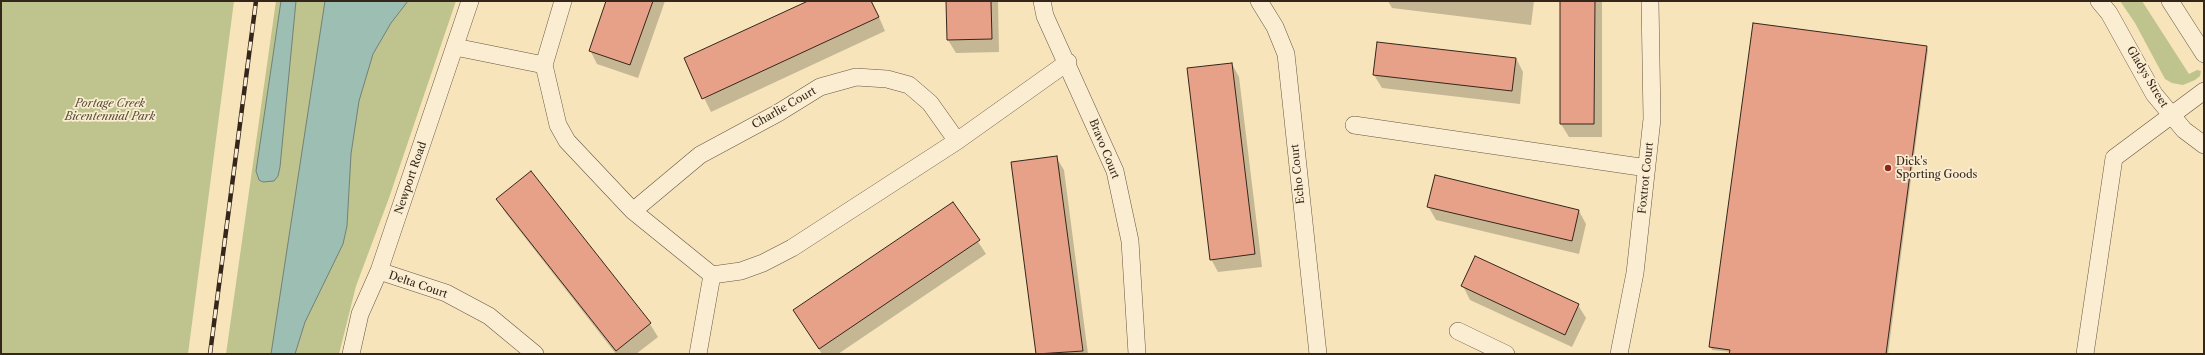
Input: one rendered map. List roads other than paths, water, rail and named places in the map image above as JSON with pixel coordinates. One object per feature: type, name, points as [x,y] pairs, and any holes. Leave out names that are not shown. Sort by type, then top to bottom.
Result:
[{"type":"street","name":"Newport Road","points":[[351,354],[360,314],[379,271],[470,1]]},
{"type":"street","points":[[563,1],[544,65],[558,125],[567,141],[633,212],[712,276]]},
{"type":"street","name":"Bravo Court","points":[[1042,1],[1045,16],[1068,62],[1115,171],[1130,241],[1137,354]]},
{"type":"street","name":"Echo Court","points":[[1259,1],[1275,28],[1286,54],[1318,354]]},
{"type":"street","name":"Foxtrot Court","points":[[1619,354],[1635,273],[1652,119],[1650,1]]},
{"type":"street","name":"Gladys Street","points":[[2099,1],[2112,18],[2154,94],[2184,130],[2204,145]]},
{"type":"street","points":[[2170,1],[2204,54]]},
{"type":"street","points":[[455,47],[544,65]]},
{"type":"street","points":[[712,276],[741,270],[763,263],[792,248],[957,141],[1068,62]]},
{"type":"street","name":"Charlie Court","points":[[633,212],[700,155],[778,113],[820,87],[856,77],[886,79],[909,85],[930,103],[957,141]]},
{"type":"street","points":[[2085,354],[2114,158],[2204,91]]},
{"type":"street","points":[[1354,126],[1647,168]]},
{"type":"street","name":"Delta Court","points":[[379,271],[446,293],[489,316],[535,354]]},
{"type":"street","points":[[698,354],[712,276]]},
{"type":"street","points":[[1458,331],[1506,354]]},
{"type":"water","points":[[281,1],[296,1],[280,167],[278,176],[274,181],[263,182],[259,180],[256,171]]},
{"type":"water","points":[[325,1],[408,1],[391,23],[373,54],[359,101],[351,154],[347,226],[343,244],[305,322],[295,354],[271,354]]},
{"type":"railway","points":[[210,354],[256,1]]},
{"type":"place","name":"Dick's Sporting Goods","points":[[1888,168]]},
{"type":"park label","name":"Portage Creek Bicentennial Park","points":[[110,110]]}]
